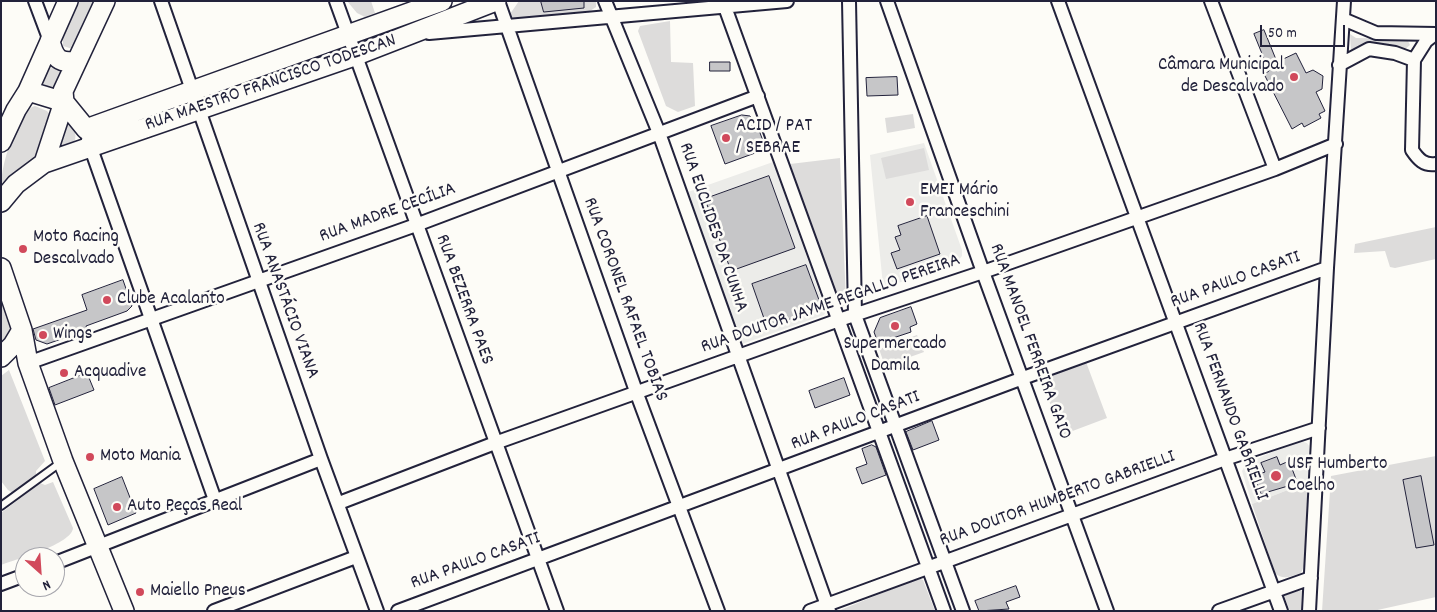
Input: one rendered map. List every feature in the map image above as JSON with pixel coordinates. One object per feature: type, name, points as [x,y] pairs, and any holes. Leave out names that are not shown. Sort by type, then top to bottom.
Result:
[{"type":"main road","points":[[1,142],[16,110],[28,91],[68,1]]},
{"type":"main road","points":[[44,163],[64,102],[63,91],[104,1]]},
{"type":"main road","name":"RUA MAESTRO FRANCISCO TODESCAN","points":[[86,130],[442,1]]},
{"type":"main road","name":"RUA MAESTRO FRANCISCO TODESCAN","points":[[1,202],[16,184],[44,163],[357,55],[497,1]]},
{"type":"main road","points":[[50,41],[53,54],[58,60],[66,63],[76,61]]},
{"type":"main road","points":[[28,91],[64,102],[86,130]]},
{"type":"main road","points":[[1,268],[22,330],[28,363],[63,461],[124,611]]},
{"type":"main road","points":[[22,330],[4,355],[28,363]]},
{"type":"street","points":[[35,1],[50,41]]},
{"type":"street","name":"RUA ANASTÁCIO VIANA","points":[[161,1],[197,110],[320,458],[339,503],[356,557],[377,611]]},
{"type":"street","name":"RUA BEZERRA PAES","points":[[336,1],[557,611]]},
{"type":"street","name":"RUA CORONEL RAFAEL TOBIAS","points":[[497,1],[637,394],[718,611]]},
{"type":"street","name":"RUA EUCLIDES DA CUNHA","points":[[604,1],[659,133],[737,357],[828,608]]},
{"type":"street","points":[[410,34],[787,1]]},
{"type":"street","points":[[849,1],[855,315],[963,611]]},
{"type":"street","name":"RUA MANOEL FERREIRA GAIO","points":[[887,1],[983,272],[1107,611]]},
{"type":"street","name":"RUA FERNANDO GABRIELLI","points":[[1058,1],[1281,611]]},
{"type":"street","points":[[1211,1],[1275,169]]},
{"type":"street","points":[[1309,611],[1327,268],[1344,1]]},
{"type":"street","points":[[725,7],[944,611]]},
{"type":"street","points":[[1344,19],[1376,33],[1435,34]]},
{"type":"street","points":[[1435,34],[1426,41],[1414,60],[1412,150],[1419,160],[1430,165],[1436,164]]},
{"type":"street","points":[[1339,65],[1369,49],[1395,53],[1414,60]]},
{"type":"street","name":"RUA MADRE CECÍLIA","points":[[28,363],[416,225],[758,96]]},
{"type":"street","points":[[86,130],[90,148],[215,500]]},
{"type":"street","name":"RUA DOUTOR JAYME REGALLO PEREIRA","points":[[339,503],[495,444],[839,320],[983,272],[1275,169],[1336,144]]},
{"type":"street","name":"RUA PAULO CASATI","points":[[398,611],[881,433],[1023,378],[1327,268]]},
{"type":"street","name":"RUA DOUTOR HUMBERTO GABRIELLI","points":[[810,611],[828,608],[944,560],[1225,459],[1319,428]]},
{"type":"street","points":[[65,559],[320,458]]},
{"type":"street","points":[[214,611],[356,557]]},
{"type":"street","points":[[1219,611],[1311,578]]},
{"type":"street","points":[[1,584],[15,579]]},
{"type":"lane","points":[[1,506],[63,461]]},
{"type":"shaded area","points":[[78,1],[100,1],[73,49],[63,46],[63,33]]},
{"type":"shaded area","points":[[347,1],[371,1],[375,13],[365,17],[357,13]]},
{"type":"shaded area","points":[[519,1],[596,1],[596,7],[590,11],[513,19],[510,14]]},
{"type":"shaded area","points":[[670,21],[671,62],[693,63],[695,106],[678,112],[666,106],[638,31],[640,26]]},
{"type":"shaded area","points":[[1350,34],[1356,38],[1407,39],[1410,45],[1404,50],[1370,46],[1351,51]]},
{"type":"shaded area","points":[[52,68],[59,71],[62,78],[59,85],[52,88],[45,85],[42,78],[45,71]]},
{"type":"shaded area","points":[[35,106],[47,111],[52,117],[39,154],[2,183],[4,165],[11,140],[22,118]]},
{"type":"shaded area","points":[[913,114],[915,128],[887,133],[885,118]]},
{"type":"shaded area","points":[[65,119],[68,119],[73,127],[75,139],[74,143],[57,154]]},
{"type":"shaded area","name":"EMEI Mário Franceschini","points":[[924,143],[962,250],[962,256],[957,262],[887,287],[883,285],[870,155]]},
{"type":"shaded area","points":[[924,148],[929,170],[886,179],[881,158]]},
{"type":"shaded area","points":[[840,158],[846,302],[844,306],[838,301],[790,164]]},
{"type":"shaded area","points":[[773,162],[826,311],[824,315],[742,344],[688,192]]},
{"type":"shaded area","points":[[1436,227],[1436,259],[1395,268],[1390,267],[1385,251],[1354,253],[1355,244]]},
{"type":"shaded area","points":[[1,281],[13,328],[1,348]]},
{"type":"shaded area","points":[[917,335],[924,352],[885,366],[879,349]]},
{"type":"shaded area","points":[[1086,362],[1107,418],[1062,435],[1043,385],[1046,377]]},
{"type":"shaded area","points":[[9,370],[45,461],[36,471],[36,476],[13,493],[1,481],[1,376]]},
{"type":"shaded area","name":"USF Humberto Coelho","points":[[1298,440],[1307,443],[1309,446],[1308,482],[1252,504],[1242,471],[1246,464]]},
{"type":"shaded area","points":[[1436,456],[1436,597],[1373,611],[1322,611],[1331,476]]},
{"type":"shaded area","points":[[53,482],[73,528],[70,534],[64,540],[49,547],[15,547],[15,560],[1,565],[1,513],[40,483],[45,485]]},
{"type":"shaded area","points":[[1308,482],[1304,566],[1301,573],[1281,577],[1275,573],[1252,504]]},
{"type":"shaded area","points":[[919,578],[923,580],[935,611],[838,611]]},
{"type":"shaded area","points":[[1298,590],[1302,591],[1301,611],[1290,611],[1284,596]]},
{"type":"building","points":[[541,1],[584,1],[584,8],[544,12]]},
{"type":"building","points":[[1264,30],[1277,62],[1296,53],[1306,73],[1313,70],[1323,76],[1322,89],[1316,92],[1325,111],[1319,114],[1321,118],[1304,127],[1302,123],[1292,129],[1264,74],[1269,71],[1254,34]]},
{"type":"building","points":[[710,62],[730,62],[730,71],[710,71]]},
{"type":"building","points":[[897,77],[898,95],[867,96],[866,78]]},
{"type":"building","points":[[742,115],[750,116],[756,122],[766,149],[725,164],[711,126]]},
{"type":"building","points":[[769,176],[795,248],[731,271],[705,199]]},
{"type":"building","points":[[927,216],[940,254],[897,269],[891,253],[900,250],[895,237],[901,235],[898,226]]},
{"type":"building","points":[[806,265],[822,308],[767,327],[752,284]]},
{"type":"building","points":[[123,280],[132,306],[127,311],[86,326],[87,330],[47,344],[36,340],[33,329],[87,310],[82,295]]},
{"type":"building","name":"Supermercado Damila","points":[[911,307],[917,324],[910,327],[911,332],[878,343],[874,332],[880,318]]},
{"type":"building","points":[[87,373],[94,390],[55,405],[49,388]]},
{"type":"building","points":[[844,378],[850,395],[815,408],[809,391]]},
{"type":"building","points":[[932,421],[939,440],[913,450],[906,432]]},
{"type":"building","points":[[872,445],[876,447],[886,475],[862,484],[856,468],[867,464],[862,449]]},
{"type":"building","points":[[1277,457],[1280,465],[1289,461],[1296,479],[1287,483],[1288,486],[1261,494],[1254,476],[1265,472],[1261,463]]},
{"type":"building","points":[[1421,476],[1434,545],[1416,548],[1403,480]]},
{"type":"building","name":"Auto Peças Real","points":[[122,477],[136,513],[108,525],[94,489]]},
{"type":"building","points":[[1016,586],[1020,597],[1006,602],[1009,609],[979,611],[975,601]]},
{"type":"place","name":"Câmara Municipal de Descalvado","points":[[1294,77]]},
{"type":"place","name":"ACID / PAT / SEBRAE","points":[[726,138]]},
{"type":"place","name":"EMEI Mário Franceschini","points":[[910,202]]},
{"type":"place","name":"Moto Racing Descalvado","points":[[23,249]]},
{"type":"place","name":"Clube Acalanto","points":[[107,300]]},
{"type":"place","name":"Supermercado Damila","points":[[895,326]]},
{"type":"place","name":"Wings","points":[[43,335]]},
{"type":"place","name":"Acquadive","points":[[64,373]]},
{"type":"place","name":"Moto Mania","points":[[90,457]]},
{"type":"place","name":"USF Humberto Coelho","points":[[1276,476]]},
{"type":"place","name":"Auto Peças Real","points":[[117,507]]},
{"type":"place","name":"Maiello Pneus","points":[[140,592]]}]
